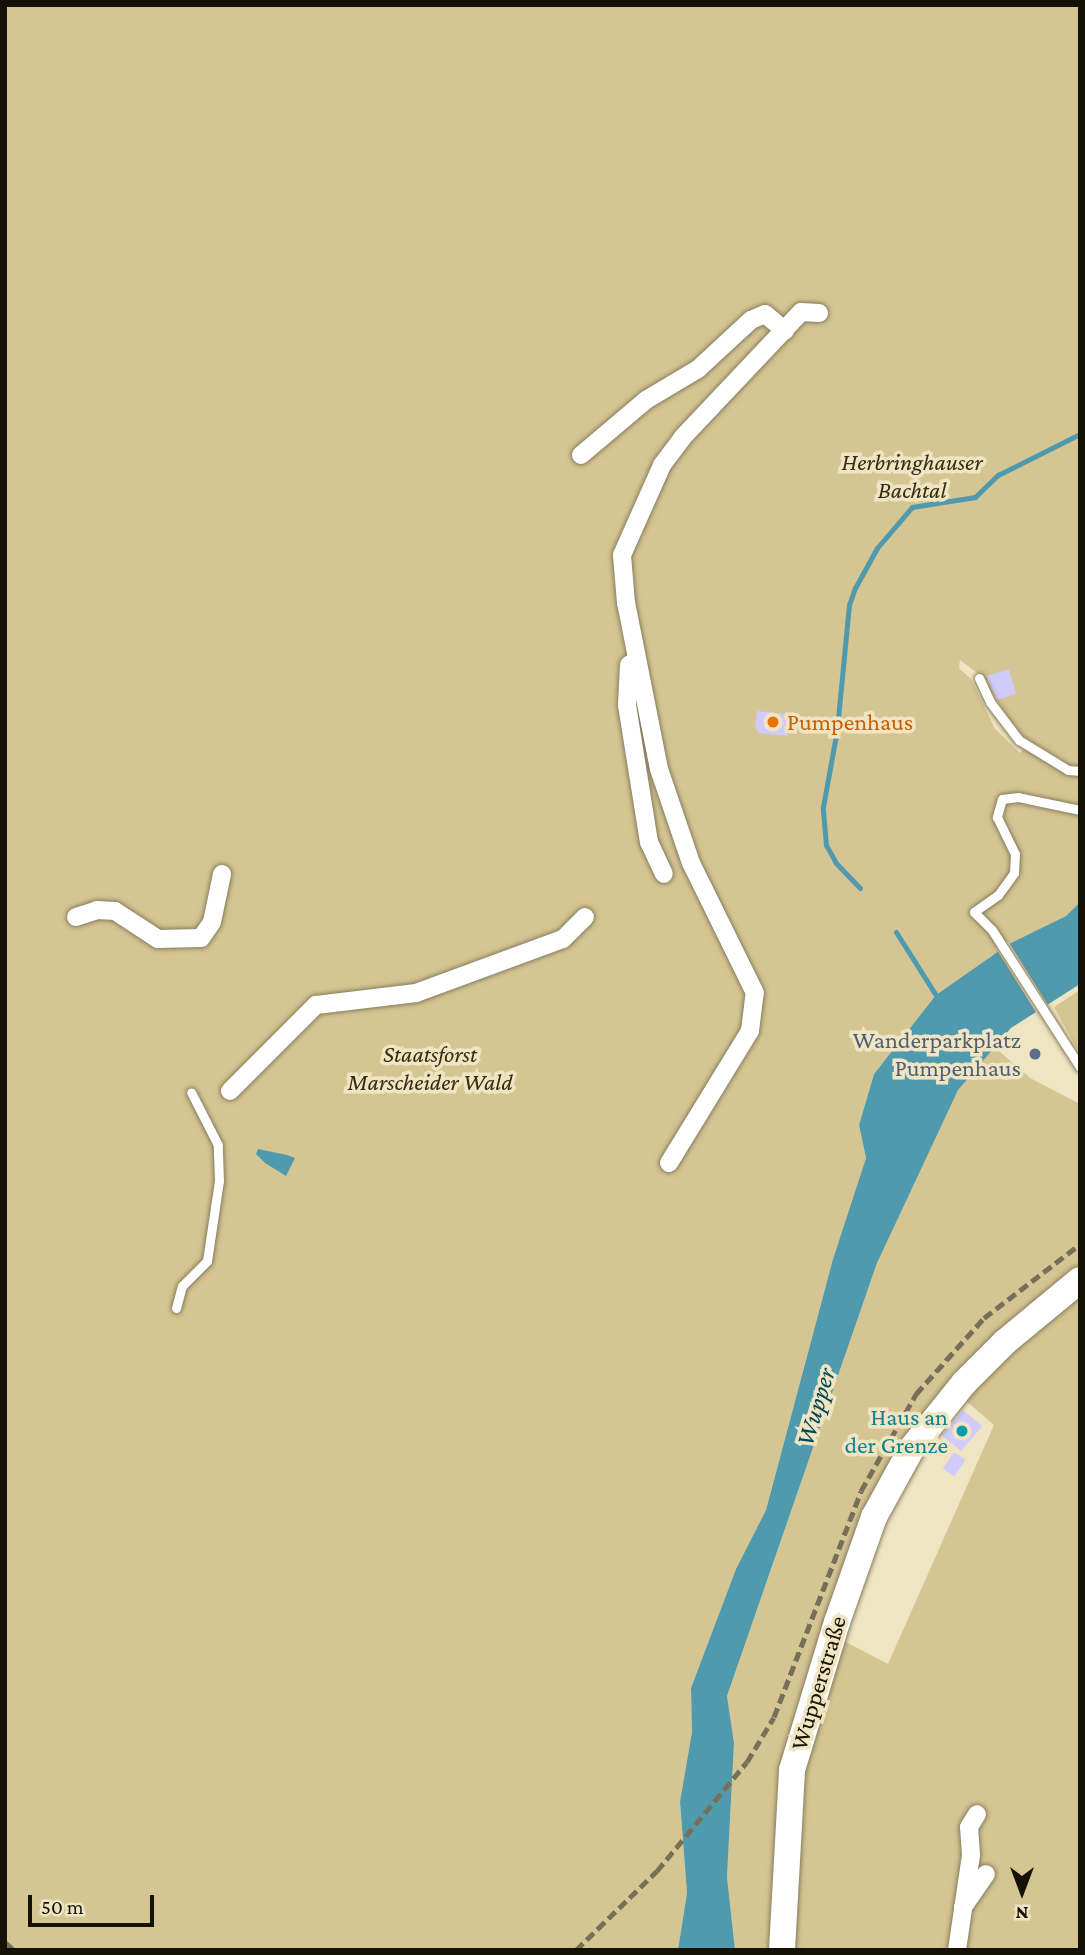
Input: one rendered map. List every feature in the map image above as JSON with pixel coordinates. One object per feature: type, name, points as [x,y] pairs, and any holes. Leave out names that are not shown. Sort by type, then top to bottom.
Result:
[{"type":"main road","name":"Wupperstraße","points":[[782,1950],[786,1826],[796,1754],[874,1517],[921,1434],[990,1356],[1080,1280]]},
{"type":"street","points":[[669,1163],[750,1031],[755,993],[691,863],[659,769],[637,660],[622,555],[662,465],[682,438],[801,313],[819,313]]},
{"type":"street","points":[[581,455],[646,400],[698,369],[751,320],[765,314],[785,331]]},
{"type":"street","points":[[637,660],[629,665],[627,676],[629,718],[649,842],[664,874]]},
{"type":"street","points":[[76,918],[115,911],[158,939],[201,938],[212,922],[222,874]]},
{"type":"street","points":[[230,1091],[316,1005],[416,993],[563,939],[584,917]]},
{"type":"street","points":[[957,1950],[971,1855],[968,1827],[977,1814]]},
{"type":"street","points":[[963,1907],[986,1874]]},
{"type":"lane","points":[[979,678],[990,702],[1019,740],[1068,771],[1080,771]]},
{"type":"lane","points":[[1080,810],[1018,797],[1002,799],[997,817],[1014,854],[1014,873],[998,895],[974,912],[1002,945],[1080,1066]]},
{"type":"lane","points":[[176,1308],[182,1286],[207,1261],[219,1181],[218,1145],[191,1092]]},
{"type":"green space","name":"Staatsforst Marscheider Wald","points":[[5,5],[1080,5],[1080,902],[1066,916],[1009,944],[936,995],[874,1074],[859,1125],[866,1158],[833,1259],[766,1510],[736,1569],[691,1688],[692,1732],[680,1804],[687,1893],[678,1950],[5,1950]],"holes":[[[960,660],[980,675],[1019,734],[1030,742],[1020,753],[995,729],[971,679],[959,668]]]},
{"type":"green space","points":[[1080,990],[1080,1054],[1054,1007]]},
{"type":"green space","points":[[992,1045],[1030,1078],[1080,1104],[1080,1950],[735,1950],[727,1877],[734,1743],[727,1696],[877,1263],[936,1129],[958,1090]],"holes":[[[964,1399],[994,1425],[888,1664],[840,1639],[896,1491]]]},
{"type":"water","name":"Wupper","points":[[1080,902],[1080,984],[1011,1028],[958,1090],[877,1263],[727,1696],[734,1743],[727,1877],[735,1950],[678,1950],[687,1893],[680,1802],[692,1732],[691,1688],[736,1569],[766,1510],[833,1259],[866,1158],[859,1125],[874,1074],[936,995],[1009,944],[1066,916]]},
{"type":"water","points":[[258,1149],[295,1158],[286,1176],[265,1163],[256,1154]]},
{"type":"pier","points":[[1008,941],[1049,1007],[1037,1015],[996,948]]},
{"type":"building","points":[[1009,669],[1016,694],[997,700],[986,676]]},
{"type":"building","name":"Pumpenhaus","points":[[757,711],[790,715],[788,736],[759,733],[755,728]]},
{"type":"building","name":"Haus an der Grenze","points":[[963,1410],[982,1426],[961,1451],[942,1435]]},
{"type":"building","points":[[954,1452],[966,1460],[954,1476],[943,1469]]},
{"type":"waterway","points":[[860,888],[836,863],[826,845],[823,807],[837,729],[849,605],[855,588],[877,548],[912,507],[975,497],[998,475],[1080,434]]},
{"type":"waterway","points":[[896,932],[939,1000]]},
{"type":"railway","points":[[576,1950],[657,1871],[747,1762],[774,1717],[861,1491],[916,1394],[984,1318],[1080,1244]]},
{"type":"railway","points":[[5,1942],[14,1950]]},
{"type":"place","name":"Pumpenhaus","points":[[773,722]]},
{"type":"place","name":"Wanderparkplatz Pumpenhaus","points":[[1035,1054]]},
{"type":"place","name":"Haus an der Grenze","points":[[962,1431]]},
{"type":"park label","name":"Herbringhauser Bachtal","points":[[912,476]]}]
